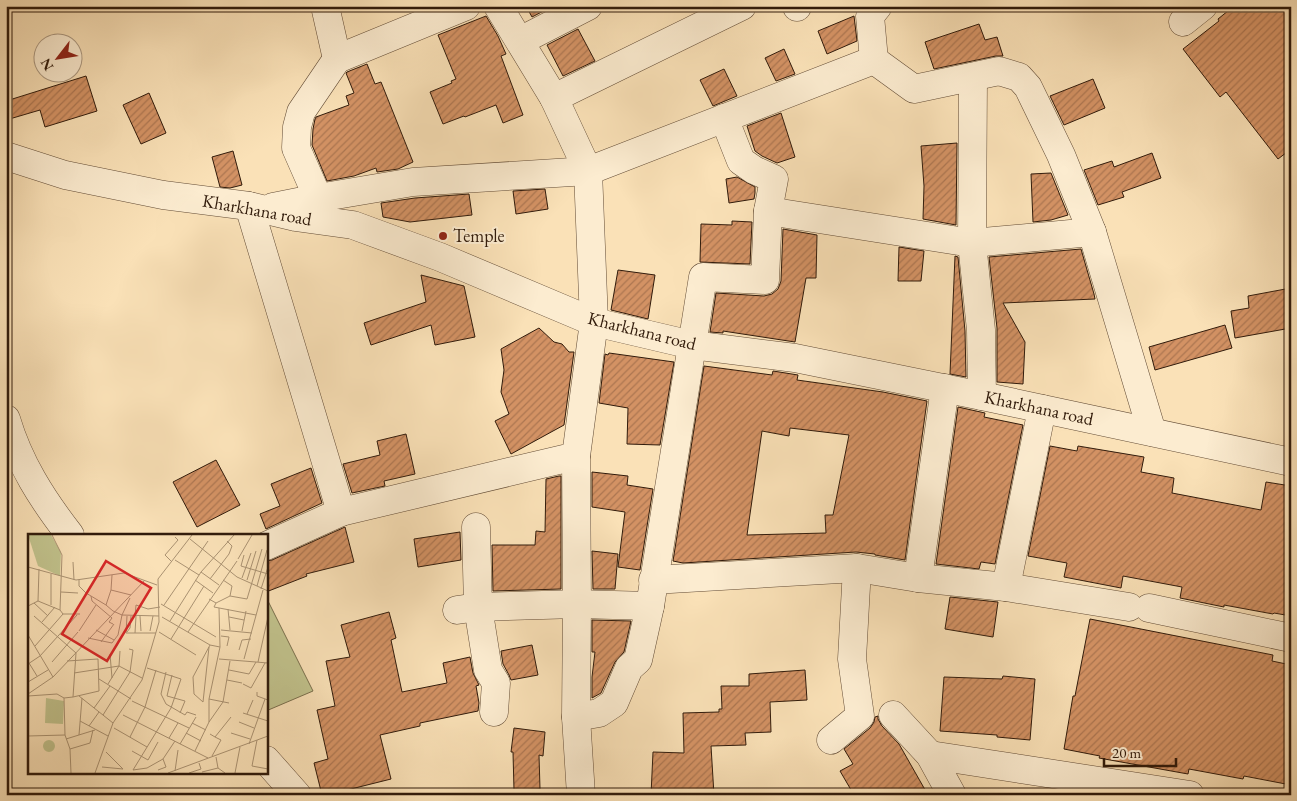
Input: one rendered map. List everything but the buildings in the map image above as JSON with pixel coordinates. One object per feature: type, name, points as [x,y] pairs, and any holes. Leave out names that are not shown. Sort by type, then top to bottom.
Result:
[{"type":"street","points":[[325,6],[337,59]]},
{"type":"street","points":[[318,198],[296,148],[297,127],[301,112],[337,59],[466,6]]},
{"type":"street","points":[[498,6],[554,98],[588,172],[594,322],[576,456],[576,717],[581,795]]},
{"type":"street","points":[[520,41],[588,6]]},
{"type":"street","points":[[554,98],[742,6]]},
{"type":"street","points":[[878,6],[870,16],[874,60],[914,89],[999,72],[1019,77],[1028,88],[1062,155],[1092,232],[1152,432]]},
{"type":"street","points":[[340,512],[256,207],[413,182],[588,172],[874,60]]},
{"type":"street","points":[[973,77],[972,243],[981,330],[982,396]]},
{"type":"street","points":[[576,717],[599,713],[614,703],[629,668],[638,660],[652,593],[703,277],[765,280],[768,211],[774,179],[754,170],[741,161],[724,118]]},
{"type":"street","name":"Kharkhana road","points":[[6,156],[65,175],[163,195],[256,207],[295,217],[353,225],[440,257],[594,322],[692,345],[795,358],[945,388],[1291,462]]},
{"type":"street","points":[[768,211],[972,243],[1092,232]]},
{"type":"street","points":[[918,578],[945,388]]},
{"type":"street","points":[[1006,587],[1042,409]]},
{"type":"street","points":[[6,419],[25,468],[47,504],[69,534]]},
{"type":"street","points":[[268,545],[340,512],[576,456]]},
{"type":"street","points":[[476,527],[467,608],[488,670],[496,683],[494,712]]},
{"type":"street","points":[[831,740],[860,716],[852,659],[857,568]]},
{"type":"street","points":[[467,608],[577,604],[857,568],[918,578],[1006,587],[1139,608],[1291,638]]},
{"type":"street","points":[[893,715],[930,754],[952,795]]},
{"type":"street","points":[[930,754],[1190,795]]},
{"type":"street","points":[[268,762],[297,795]]},
{"type":"green space","points":[[268,601],[313,691],[268,710]]},
{"type":"place","name":"Temple","points":[[443,236]]}]
